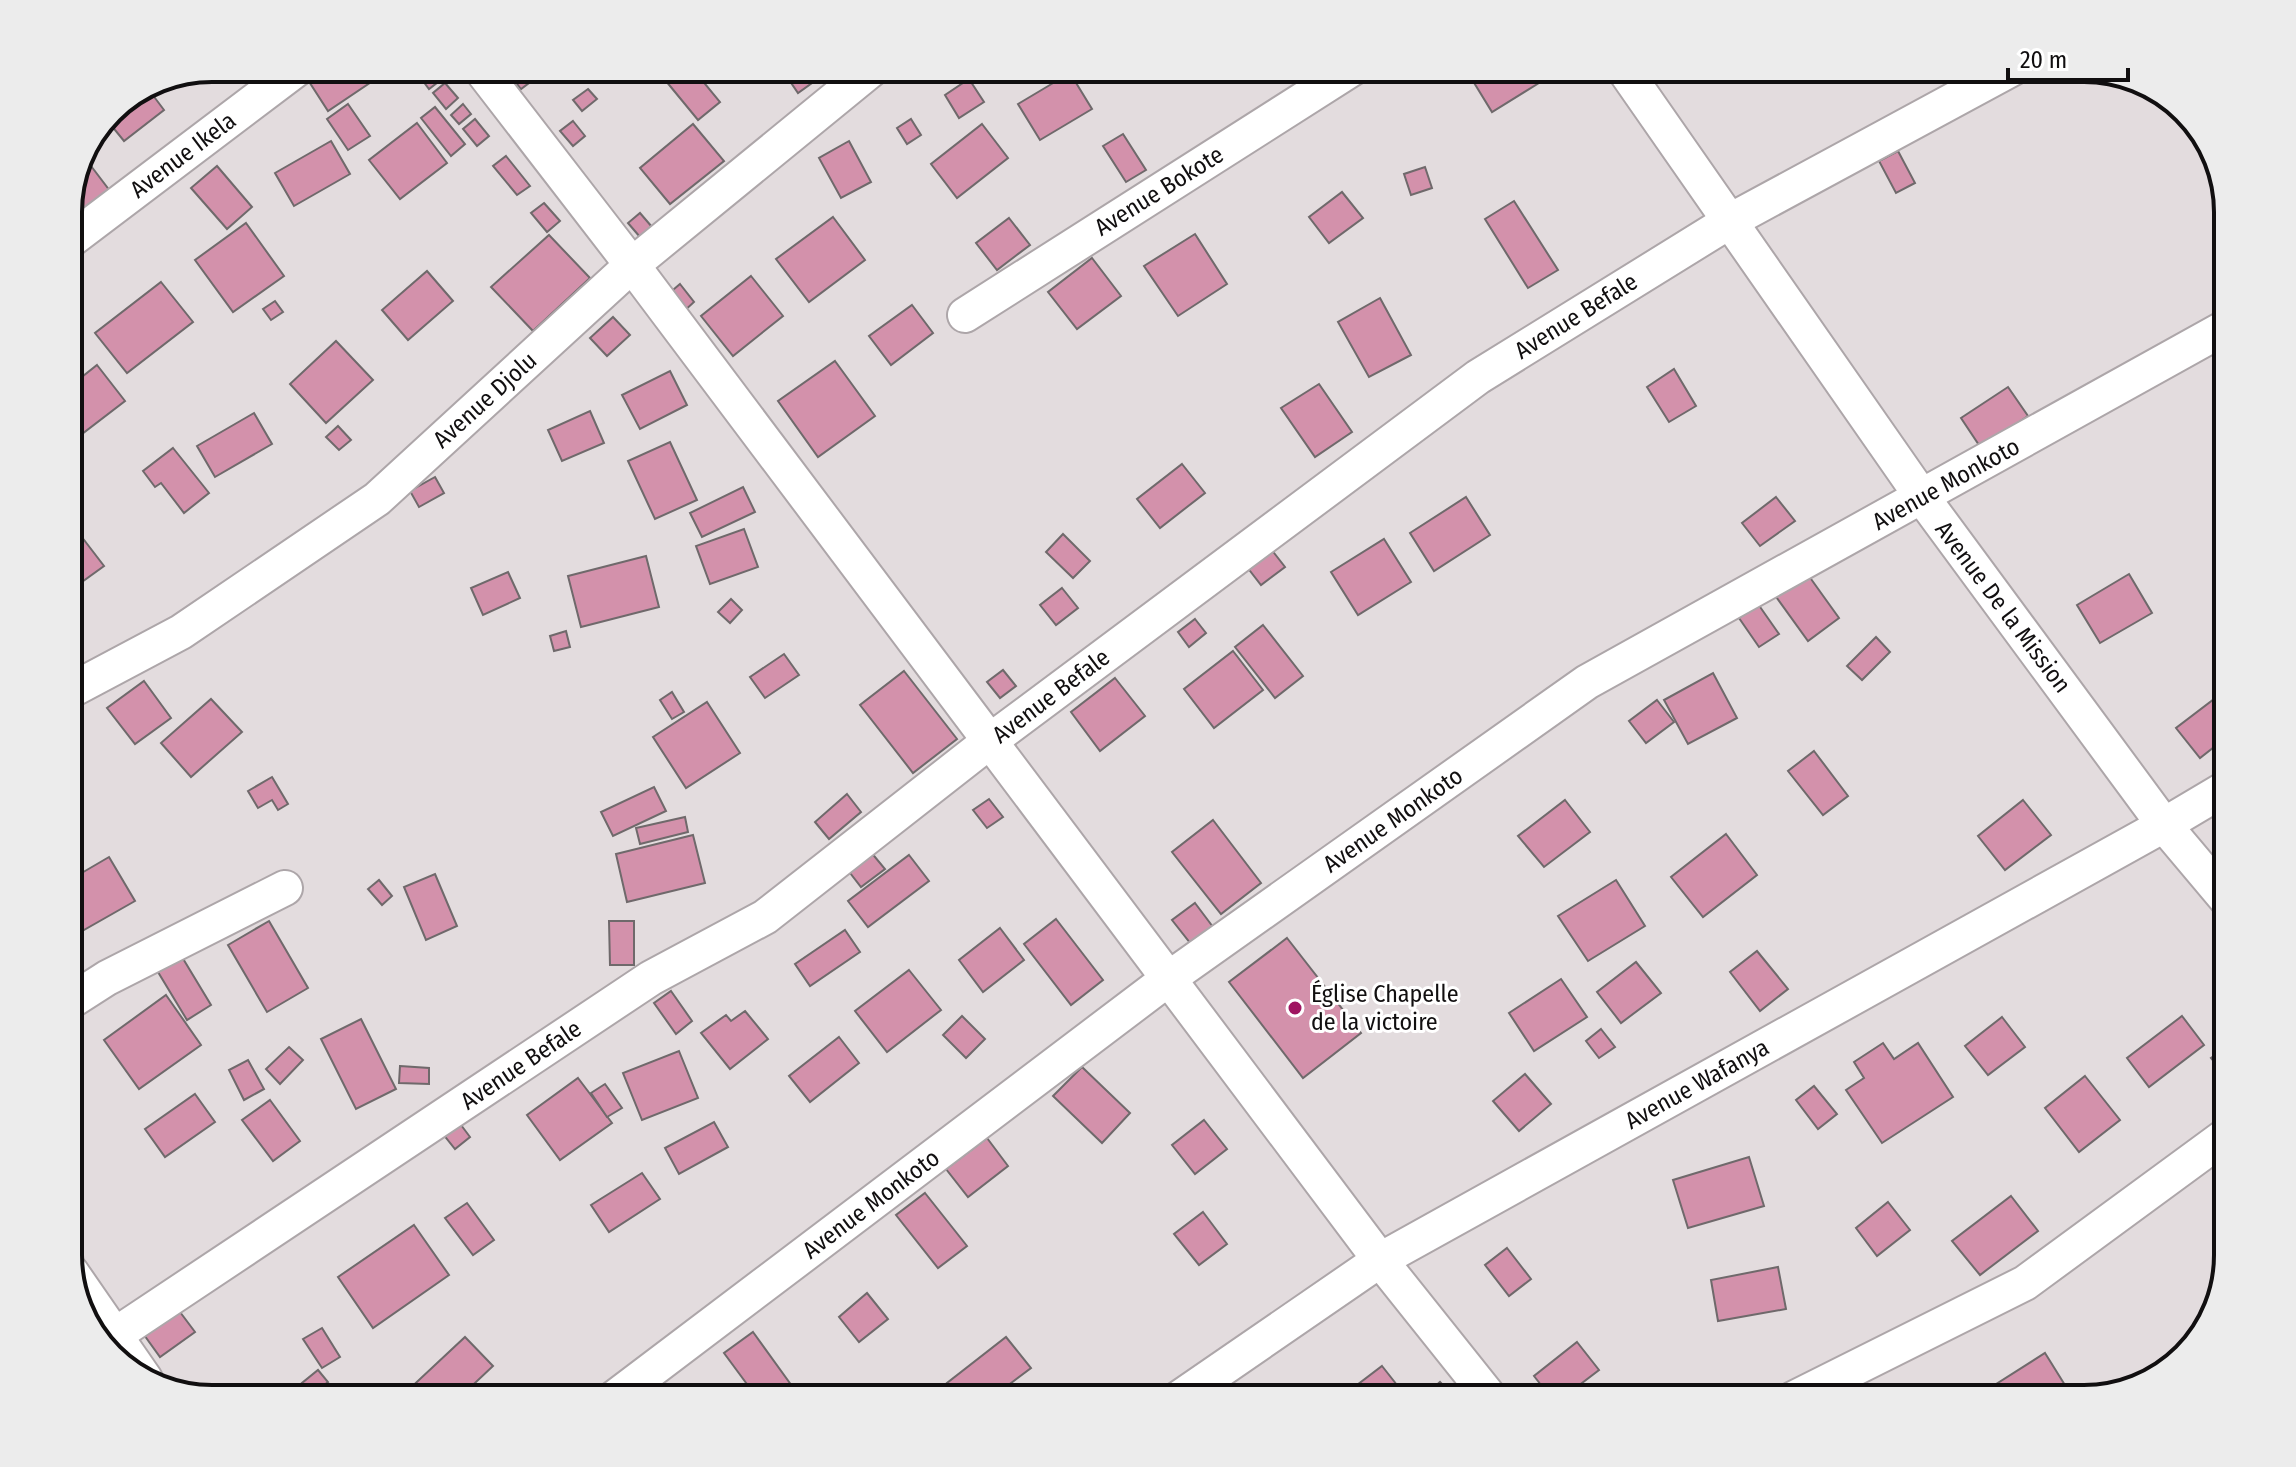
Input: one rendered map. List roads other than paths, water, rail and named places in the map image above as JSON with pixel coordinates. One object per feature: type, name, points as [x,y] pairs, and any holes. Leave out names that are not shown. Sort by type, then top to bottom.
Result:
[{"type":"street","name":"Avenue Ikela","points":[[82,231],[279,82]]},
{"type":"street","points":[[491,82],[632,265],[1380,1260],[1480,1385]]},
{"type":"street","name":"Avenue Djolu","points":[[82,685],[181,632],[377,499],[632,265],[856,82]]},
{"type":"street","name":"Avenue Bokote","points":[[965,315],[1331,82]]},
{"type":"street","name":"Avenue De la Mission","points":[[1633,82],[1922,497],[2164,825],[2214,884]]},
{"type":"street","name":"Avenue Befale","points":[[111,1337],[651,978],[765,917],[990,741],[1478,377],[1730,221],[1987,82]]},
{"type":"street","name":"Avenue Monkoto","points":[[632,1385],[1168,979],[1587,682],[2214,334]]},
{"type":"street","name":"Avenue Wafanya","points":[[1198,1385],[1380,1260],[2214,795]]},
{"type":"street","points":[[82,994],[107,978],[285,888]]},
{"type":"street","points":[[1821,1385],[2025,1283],[2214,1144]]},
{"type":"place","name":"Église Chapelle de la victoire","points":[[1295,1008]]}]
